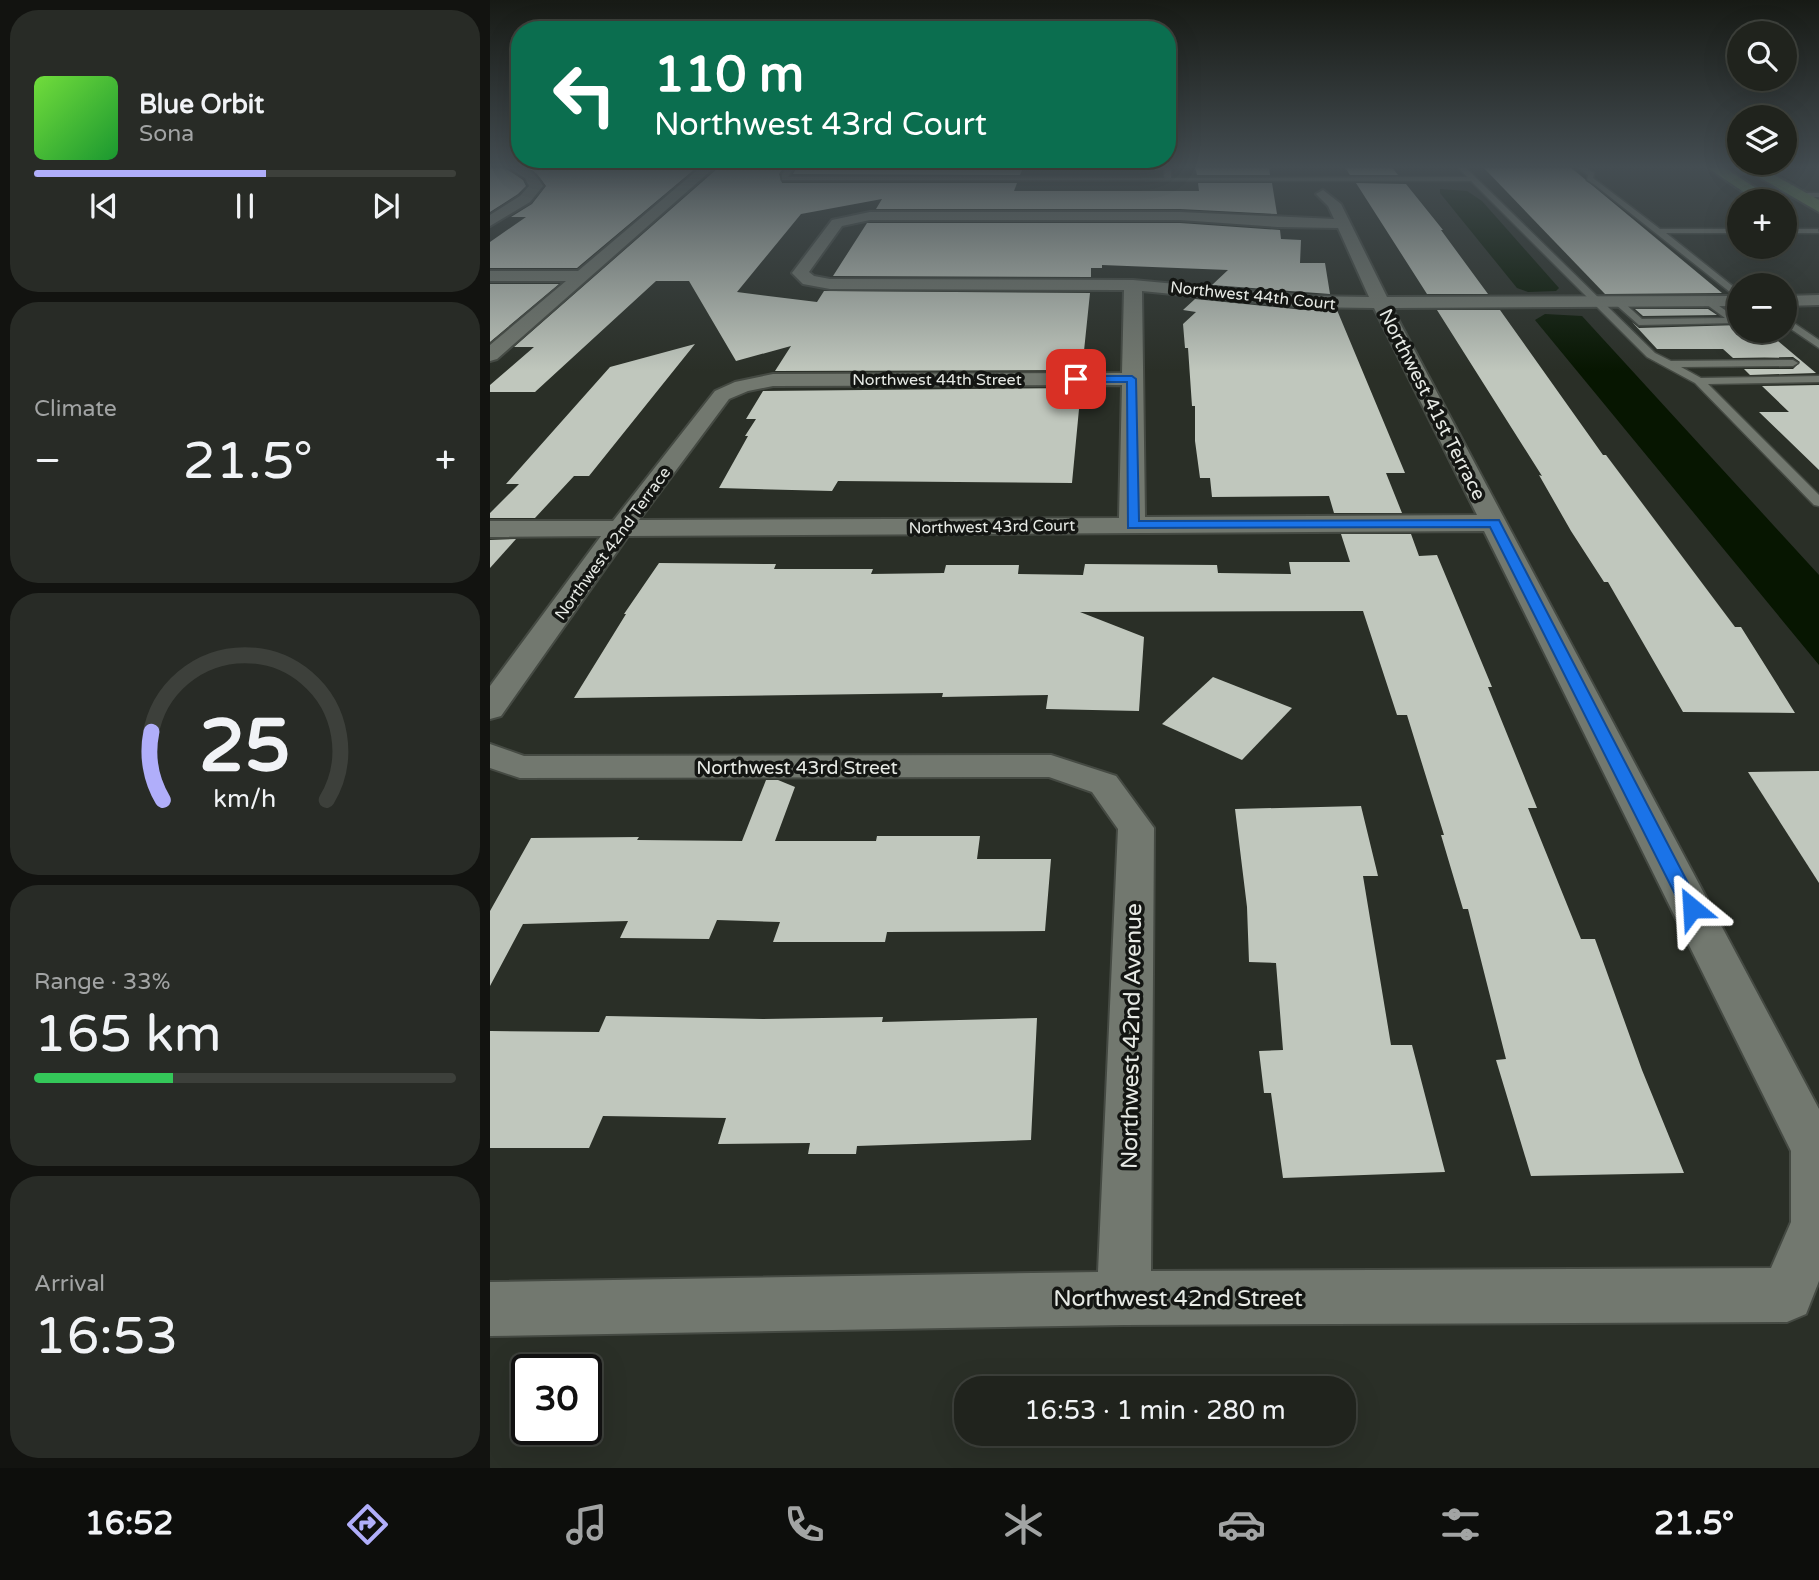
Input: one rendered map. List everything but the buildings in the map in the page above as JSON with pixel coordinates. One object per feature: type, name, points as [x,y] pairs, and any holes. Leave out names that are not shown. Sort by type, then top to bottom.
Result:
[{"type":"street","points":[[490,355],[629,235]]},
{"type":"street","points":[[809,280],[800,273],[828,235]]},
{"type":"street","name":"Northwest 41st Terrace","points":[[1348,235],[1381,304],[1815,1149],[1816,1222]]},
{"type":"street","points":[[490,276],[580,276]]},
{"type":"street","name":"Northwest 44th Court","points":[[809,280],[830,284],[1182,287],[1283,300],[1381,304],[1727,300]]},
{"type":"street","points":[[1132,525],[1133,285]]},
{"type":"street","points":[[1797,301],[1819,300]]},
{"type":"street","name":"Northwest 44th Street","points":[[742,386],[773,380],[1132,379]]},
{"type":"street","name":"Northwest 42nd Terrace","points":[[490,709],[619,530],[722,395],[742,386]]},
{"type":"street","name":"Northwest 43rd Court","points":[[490,529],[1495,523]]},
{"type":"street","name":"Northwest 43rd Street","points":[[490,755],[520,767],[1051,766],[1104,784]]},
{"type":"street","name":"Northwest 42nd Avenue","points":[[1104,784],[1136,828],[1124,1297]]},
{"type":"street","name":"Northwest 42nd Street","points":[[490,1309],[1124,1297],[1787,1295],[1816,1222]]},
{"type":"lane","points":[[1531,235],[1651,355],[1699,381],[1819,502]]},
{"type":"lane","points":[[1662,235],[1727,288]]},
{"type":"lane","points":[[1619,303],[1639,322],[1735,321],[1710,302]]},
{"type":"lane","points":[[1797,328],[1819,328]]},
{"type":"lane","points":[[1797,329],[1819,345]]},
{"type":"lane","points":[[1669,364],[1793,363]]},
{"type":"lane","points":[[1699,381],[1819,379]]},
{"type":"shaded area","points":[[1474,235],[1512,235],[1559,288],[1556,291],[1528,292],[1517,288]]},
{"type":"shaded area","points":[[1545,314],[1582,316],[1819,575],[1819,665],[1535,320]]},
{"type":"route","points":[[1076,379],[1132,379],[1132,525],[1495,523],[1692,908]]}]
